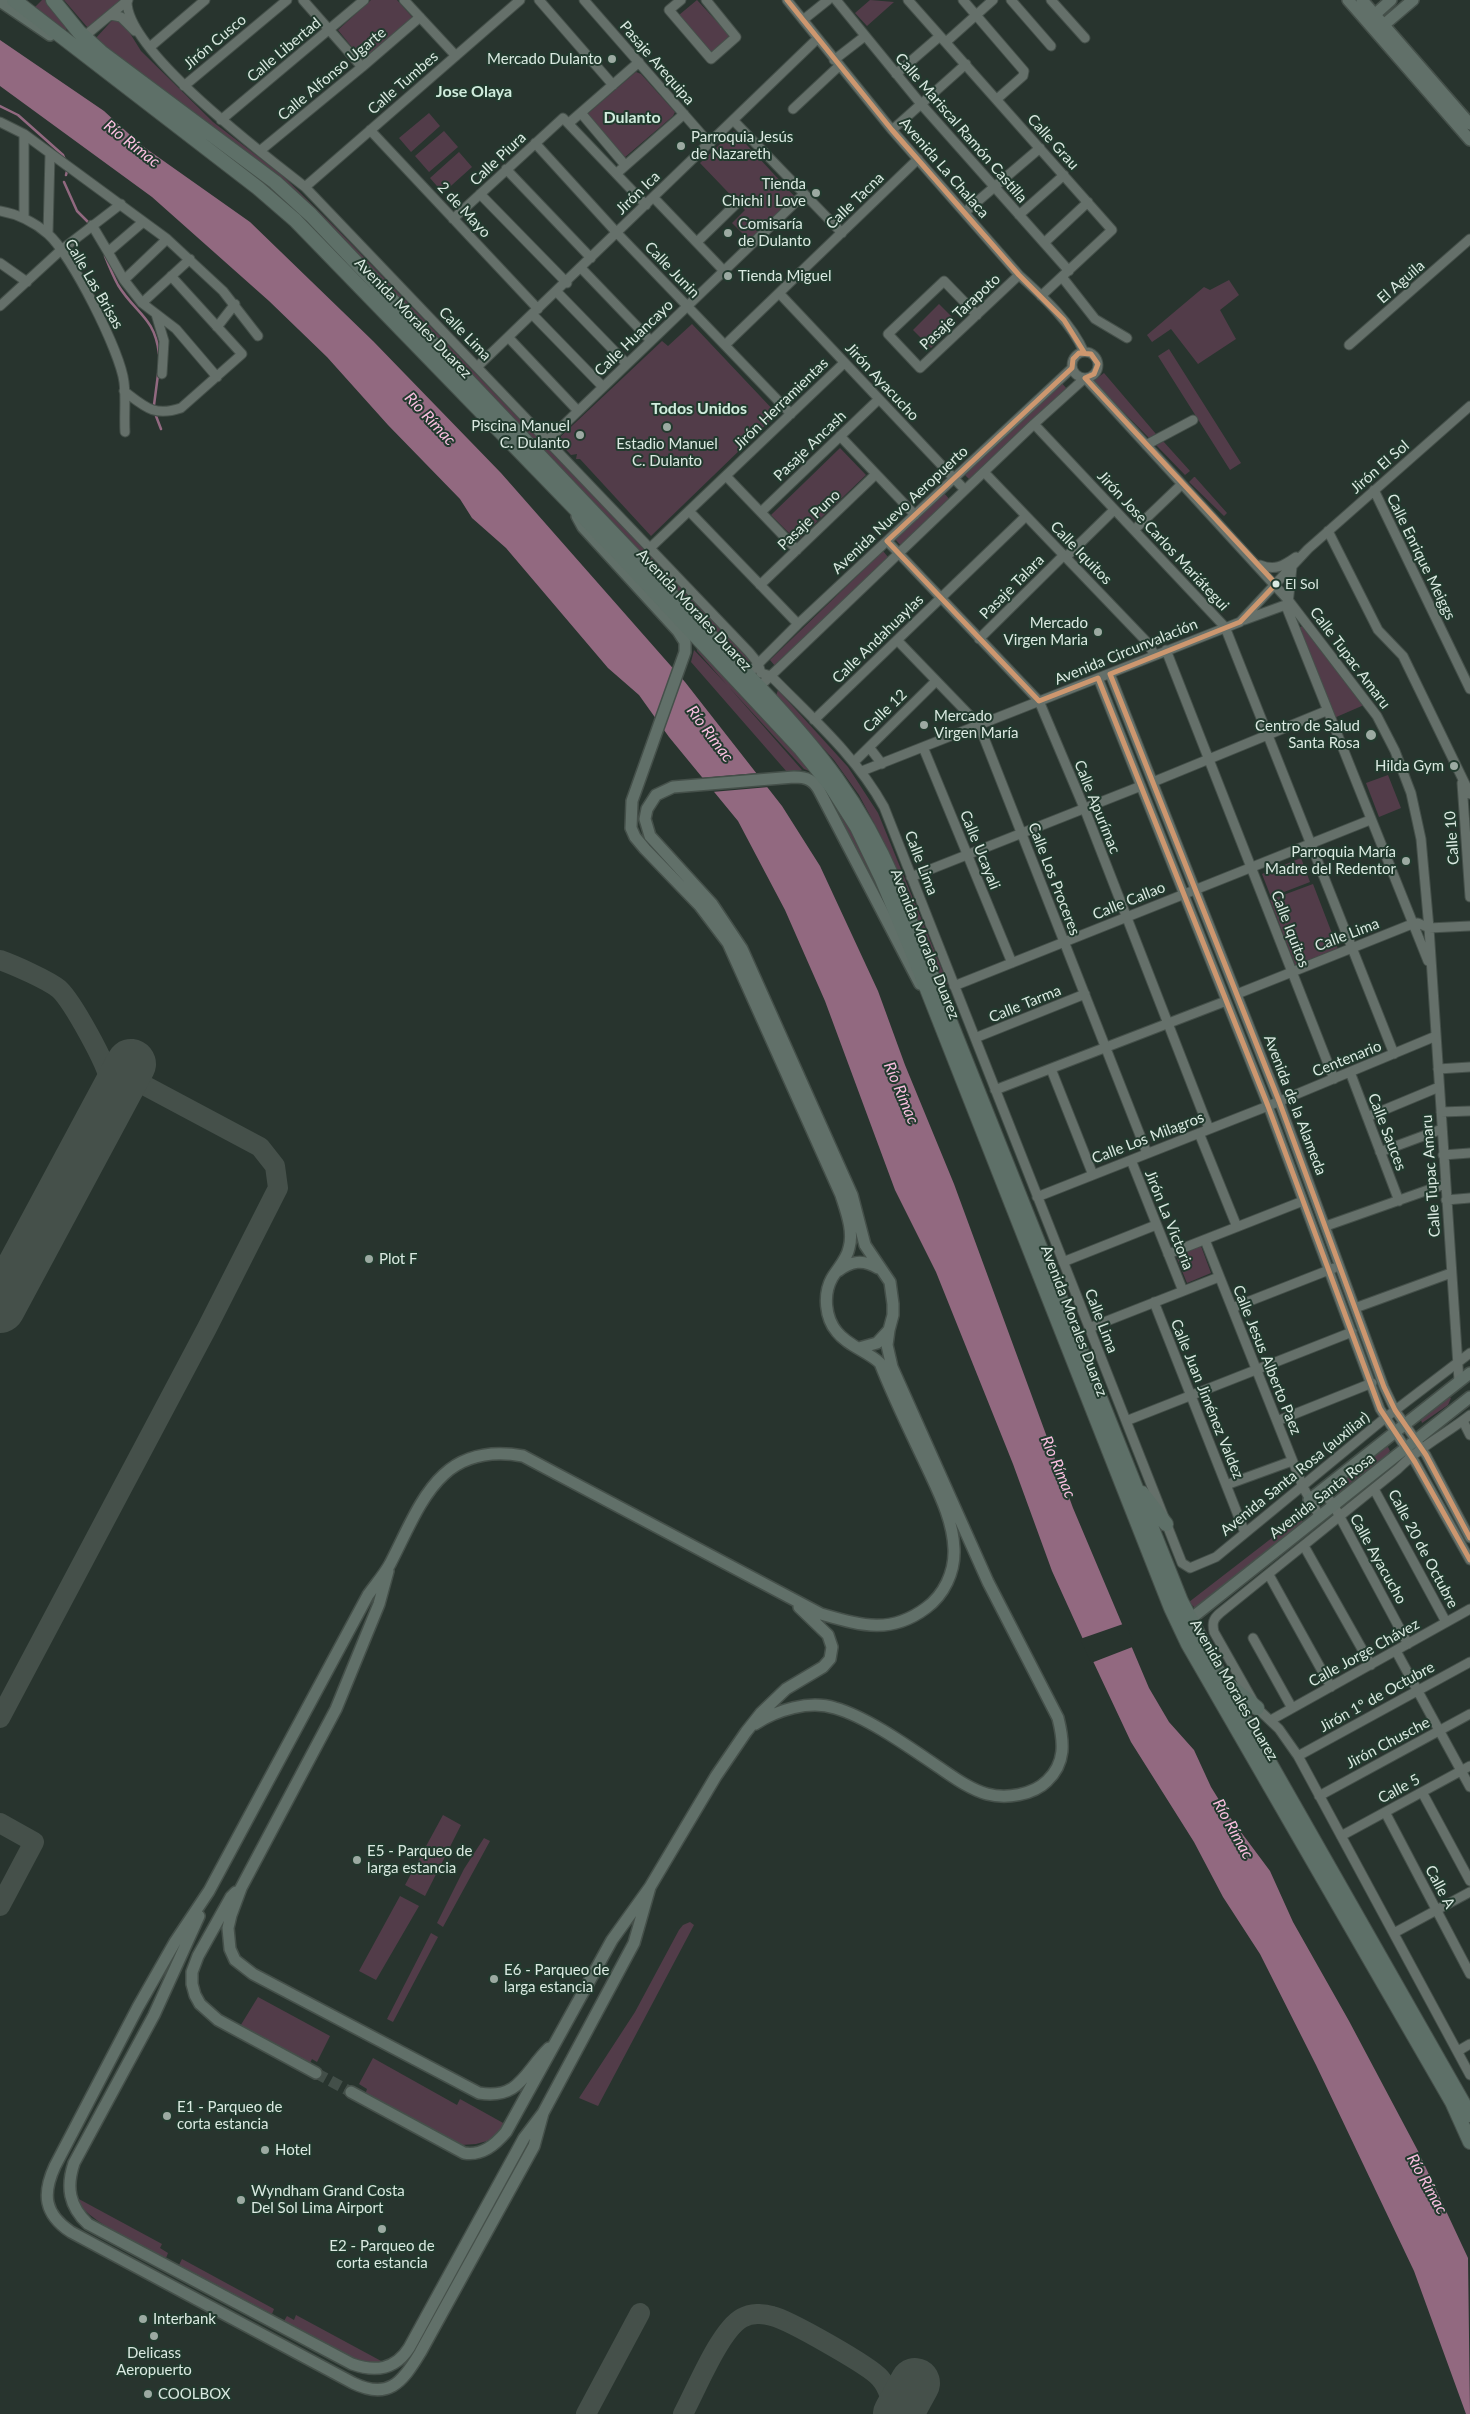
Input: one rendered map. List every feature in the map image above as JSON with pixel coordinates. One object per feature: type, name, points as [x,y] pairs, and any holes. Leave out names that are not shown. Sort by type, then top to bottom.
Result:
[{"type":"highway","name":"Avenida Morales Duarez","points":[[14,0],[100,52],[294,197],[748,674],[830,768],[854,802],[882,853],[926,959],[1172,1580],[1222,1679],[1449,2074],[1470,2115]]},
{"type":"highway","name":"Avenida Morales Duarez","points":[[53,0],[92,61],[258,188],[295,220],[565,498],[781,726],[831,786],[856,827],[882,879],[1171,1608],[1188,1644],[1452,2102],[1470,2142]]},
{"type":"highway","points":[[1132,1481],[1166,1524]]},
{"type":"highway","points":[[1222,1679],[1257,1708]]},
{"type":"main road","points":[[1348,0],[1371,18],[1470,140]]},
{"type":"main road","points":[[1362,0],[1371,18]]},
{"type":"main road","points":[[1371,18],[1391,0]]},
{"type":"main road","points":[[1380,29],[1413,0]]},
{"type":"main road","points":[[0,1],[72,51],[92,61]]},
{"type":"main road","points":[[1380,29],[1470,124]]},
{"type":"main road","points":[[565,498],[583,526],[682,637],[686,646],[684,657],[632,801],[631,828],[635,838],[645,850],[664,867],[713,921],[733,954],[841,1195],[850,1240],[846,1255],[829,1286],[828,1315],[839,1335],[870,1353],[880,1364],[946,1509],[954,1549],[952,1569],[944,1588],[932,1603],[916,1615],[888,1625],[856,1624],[822,1614],[523,1456],[506,1453],[488,1454],[468,1460],[448,1470],[417,1507],[389,1566],[368,1596],[209,1891],[154,2015],[74,2163],[69,2178],[70,2198],[76,2210],[88,2224],[352,2364],[370,2369],[385,2368],[404,2354],[524,2138],[543,2113],[634,1943],[650,1887]]},
{"type":"main road","points":[[746,1732],[767,1717],[802,1706],[816,1705],[836,1708],[894,1739],[970,1787],[986,1794],[1003,1796],[1026,1792],[1043,1785],[1057,1772],[1061,1760],[1063,1737],[1058,1718],[988,1582],[892,1367],[887,1345],[893,1315],[893,1296],[890,1282],[865,1245],[852,1196],[742,949],[712,904],[650,836],[645,819],[647,809],[656,795],[673,787],[776,778],[803,777],[816,785],[906,961],[935,1009]]},
{"type":"main road","points":[[836,1272],[856,1262],[869,1263],[880,1269]]},
{"type":"main road","points":[[859,1348],[877,1343],[889,1330]]},
{"type":"main road","name":"Avenida Santa Rosa","points":[[1309,1500],[1470,1372]]},
{"type":"main road","points":[[1455,1384],[1467,1400]]},
{"type":"main road","name":"Avenida Santa Rosa","points":[[1193,1617],[1320,1517],[1336,1511],[1419,1444],[1467,1400]]},
{"type":"main road","points":[[389,1566],[379,1604],[336,1709],[241,1888],[228,1928],[230,1949],[235,1960],[253,1974],[479,2093],[497,2094],[520,2084],[541,2056],[559,2038]]},
{"type":"main road","points":[[351,2092],[460,2151],[469,2154],[480,2153],[495,2144],[506,2132],[612,1940],[650,1887],[716,1776],[746,1732],[761,1712],[786,1689],[823,1667],[832,1654],[831,1642],[825,1630],[787,1596]]},
{"type":"main road","points":[[241,1888],[231,1897],[198,1956],[192,1976],[195,1995],[200,2004],[218,2020],[316,2073]]},
{"type":"main road","points":[[209,1891],[175,1942],[138,2007],[50,2178],[46,2194],[48,2203],[57,2220],[71,2232],[366,2389],[384,2390],[400,2381],[420,2353],[534,2146],[543,2113]]},
{"type":"street","points":[[79,41],[128,0]]},
{"type":"street","name":"Calle Lima","points":[[128,0],[129,15],[141,36]]},
{"type":"street","points":[[150,47],[205,0]]},
{"type":"street","name":"Jirón Cusco","points":[[184,86],[287,0]]},
{"type":"street","points":[[302,0],[362,67]]},
{"type":"street","name":"Calle Libertad","points":[[222,120],[364,0]]},
{"type":"street","points":[[404,0],[456,56]]},
{"type":"street","name":"Calle Tumbes","points":[[305,187],[520,0]]},
{"type":"street","points":[[539,0],[613,85]]},
{"type":"street","name":"Pasaje Arequipa","points":[[584,0],[710,144]]},
{"type":"street","points":[[681,0],[669,10],[711,59],[736,37],[706,0]]},
{"type":"street","name":"Avenida La Chalaca","points":[[787,0],[892,130],[1077,338],[1084,352]]},
{"type":"street","points":[[803,20],[828,0]]},
{"type":"street","name":"Calle Mariscal Ramón Castilla","points":[[836,0],[921,104],[1044,243],[1095,319],[1127,338]]},
{"type":"street","name":"Calle Grau","points":[[908,0],[1111,227],[1112,233],[1041,296]]},
{"type":"street","points":[[963,0],[1024,71],[1023,76],[997,99]]},
{"type":"street","points":[[896,74],[976,15],[993,0]]},
{"type":"street","points":[[1011,0],[1051,46]]},
{"type":"street","points":[[1051,0],[1084,38]]},
{"type":"street","name":"Calle Lima","points":[[111,15],[121,17],[141,36],[184,86],[222,120],[305,187],[478,366],[758,662],[767,662],[772,670],[771,676],[862,772],[884,807],[1182,1563]]},
{"type":"street","name":"Calle Alfonso Ugarte","points":[[261,150],[420,17]]},
{"type":"street","points":[[793,109],[836,63],[865,36]]},
{"type":"street","name":"Jirón Ica","points":[[478,366],[558,292],[817,39]]},
{"type":"street","name":"Calle Piura","points":[[453,219],[535,143],[565,121],[581,113],[639,62]]},
{"type":"street","points":[[892,130],[966,64]]},
{"type":"street","points":[[581,113],[626,165]]},
{"type":"street","points":[[617,173],[684,114]]},
{"type":"street","points":[[565,121],[646,205]]},
{"type":"street","points":[[734,121],[842,233]]},
{"type":"street","points":[[0,122],[24,134],[167,239],[235,304],[258,336]]},
{"type":"street","name":"2 de Mayo","points":[[370,130],[453,219],[603,387]]},
{"type":"street","points":[[24,134],[24,218]]},
{"type":"street","name":"Calle Junin","points":[[535,143],[617,233],[791,414]]},
{"type":"street","points":[[965,212],[1040,148]]},
{"type":"street","points":[[48,234],[50,154]]},
{"type":"street","name":"Calle Tacna","points":[[725,345],[918,160]]},
{"type":"street","points":[[506,169],[591,258]]},
{"type":"street","points":[[1019,215],[1064,175]]},
{"type":"street","points":[[480,194],[566,283]]},
{"type":"street","name":"Calle Huancayo","points":[[548,440],[804,194]]},
{"type":"street","points":[[654,198],[724,271]]},
{"type":"street","points":[[1044,243],[1088,202]]},
{"type":"street","points":[[0,306],[61,250],[120,204]]},
{"type":"street","points":[[697,242],[734,205]]},
{"type":"street","name":"Calle Las Brisas","points":[[0,210],[24,218],[48,234],[61,250],[107,332],[124,382],[125,432]]},
{"type":"street","points":[[108,252],[143,222]]},
{"type":"street","points":[[92,225],[124,280],[142,303],[176,329],[217,377]]},
{"type":"street","points":[[124,280],[167,239]]},
{"type":"street","name":"El Aguila","points":[[1349,345],[1470,239]]},
{"type":"street","points":[[142,303],[190,259]]},
{"type":"street","points":[[0,263],[27,282]]},
{"type":"street","points":[[581,268],[651,341]]},
{"type":"street","name":"Pasaje Tarapoto","points":[[976,315],[944,281],[888,334],[920,368],[1019,275]]},
{"type":"street","points":[[124,391],[158,412],[181,408],[242,354],[171,276]]},
{"type":"street","points":[[558,292],[627,364]]},
{"type":"street","name":"Jirón Ayacucho","points":[[779,293],[965,490]]},
{"type":"street","points":[[216,327],[235,304]]},
{"type":"street","points":[[156,314],[164,341],[162,374]]},
{"type":"street","points":[[508,337],[578,411]]},
{"type":"street","points":[[1084,352],[1095,356],[1098,364],[1094,374],[1085,378],[1077,375],[1072,368],[1076,356],[1084,352]]},
{"type":"street","name":"Jirón Herramientas","points":[[650,548],[690,512],[844,362]]},
{"type":"street","name":"Avenida Nuevo Aeropuerto","points":[[748,674],[798,624],[1072,368]]},
{"type":"street","name":"Avenida Nuevo Aeropuerto","points":[[760,687],[1034,424],[1085,378]]},
{"type":"street","name":"Calle Tupac Amaru","points":[[1085,378],[1276,584],[1288,603],[1372,710],[1395,751],[1416,812],[1429,928],[1458,1363],[1455,1384]]},
{"type":"street","name":"Pasaje Ancash","points":[[761,512],[879,399]]},
{"type":"street","name":"Jirón El Sol","points":[[1276,584],[1308,549],[1470,406]]},
{"type":"street","points":[[1146,445],[1193,420]]},
{"type":"street","name":"Jirón Jose Carlos Mariátegui","points":[[1034,424],[1226,627],[1394,1054]]},
{"type":"street","points":[[840,436],[915,515]]},
{"type":"street","name":"Calle Iquitos","points":[[984,472],[1145,640],[1155,655]]},
{"type":"street","name":"Pasaje Puno","points":[[760,586],[876,474]]},
{"type":"street","points":[[726,476],[797,550]]},
{"type":"street","points":[[1134,530],[1182,484]]},
{"type":"street","name":"Calle Enrique Meiggs","points":[[1374,490],[1470,689]]},
{"type":"street","name":"Pasaje Talara","points":[[979,639],[1114,510]]},
{"type":"street","points":[[690,512],[798,624]]},
{"type":"street","name":"Calle Andahuaylas","points":[[814,720],[1026,516]]},
{"type":"street","points":[[1328,531],[1378,630],[1403,656],[1470,794]]},
{"type":"street","name":"Calle Apurímac","points":[[887,542],[1039,701],[1085,810],[1209,1129]]},
{"type":"street","name":"Jirón El Sol","points":[[1258,565],[1266,568],[1278,568],[1308,549]]},
{"type":"street","points":[[1240,622],[1288,603],[1292,566]]},
{"type":"street","name":"Avenida Circunvalación","points":[[862,772],[1240,622],[1276,584]]},
{"type":"street","name":"Calle Tupac Amaru","points":[[1288,603],[1326,712],[1412,924],[1432,968]]},
{"type":"street","name":"Calle Los Proceres","points":[[897,640],[979,725],[1147,1153]]},
{"type":"street","name":"Calle Iquitos","points":[[1166,650],[1334,1079]]},
{"type":"street","name":"Avenida de la Alameda","points":[[1110,674],[1279,1101],[1384,1387],[1396,1410],[1466,1521],[1470,1538]]},
{"type":"street","name":"Avenida de la Alameda","points":[[1098,678],[1268,1106],[1385,1418],[1409,1452],[1470,1560]]},
{"type":"street","name":"Calle 12","points":[[854,762],[936,680]]},
{"type":"street","points":[[1153,782],[1326,712]]},
{"type":"street","points":[[869,747],[882,764]]},
{"type":"street","name":"Calle Ucayali","points":[[923,747],[1012,963]]},
{"type":"street","name":"Calle 10","points":[[1461,776],[1470,897]]},
{"type":"street","points":[[911,877],[1022,835],[1141,786]]},
{"type":"street","name":"Calle Callao","points":[[954,986],[1370,820]]},
{"type":"street","points":[[1466,835],[1470,826]]},
{"type":"street","points":[[1412,924],[1418,923],[1429,928],[1470,926]]},
{"type":"street","name":"Calle Lima","points":[[1237,994],[1412,924]]},
{"type":"street","name":"Calle Tarma","points":[[975,1038],[1085,994]]},
{"type":"street","points":[[995,1090],[1226,1001]]},
{"type":"street","name":"Centenario","points":[[1268,1106],[1436,1036]]},
{"type":"street","points":[[1438,1069],[1470,1067]]},
{"type":"street","points":[[1050,1068],[1093,1175]]},
{"type":"street","name":"Calle Sauces","points":[[1350,1072],[1398,1201]]},
{"type":"street","points":[[1367,1117],[1439,1088]]},
{"type":"street","name":"Calle Los Milagros","points":[[1037,1197],[1268,1106]]},
{"type":"street","points":[[1441,1112],[1470,1111]]},
{"type":"street","points":[[1380,1152],[1442,1129]]},
{"type":"street","points":[[1200,1133],[1237,1228]]},
{"type":"street","points":[[1443,1155],[1470,1154]]},
{"type":"street","name":"Jirón La Victoria","points":[[1131,1160],[1183,1291]]},
{"type":"street","points":[[1326,1226],[1445,1184]]},
{"type":"street","points":[[1446,1200],[1470,1198]]},
{"type":"street","points":[[1168,1254],[1304,1201]]},
{"type":"street","points":[[1063,1262],[1156,1225]]},
{"type":"street","name":"Calle Jesus Alberto Paez","points":[[1205,1240],[1303,1487],[1320,1517]]},
{"type":"street","points":[[1232,1308],[1340,1265]]},
{"type":"street","points":[[1356,1308],[1451,1273]]},
{"type":"street","points":[[1089,1328],[1219,1276]]},
{"type":"street","name":"Calle Juan Jiménez Valdez","points":[[1154,1302],[1246,1533]]},
{"type":"street","points":[[1126,1421],[1352,1332]]},
{"type":"street","name":"Avenida Santa Rosa (auxiliar)","points":[[1182,1563],[1190,1568],[1216,1557],[1385,1418],[1470,1353]]},
{"type":"street","points":[[1277,1421],[1372,1383]]},
{"type":"street","points":[[1419,1444],[1466,1418],[1470,1435]]},
{"type":"street","points":[[1257,1708],[1214,1632],[1212,1625],[1214,1618],[1304,1546],[1336,1511],[1374,1489],[1398,1470],[1409,1452]]},
{"type":"street","points":[[1226,1485],[1292,1460]]},
{"type":"street","name":"Calle 20 de Octubre","points":[[1374,1489],[1446,1622]]},
{"type":"street","name":"Calle Ayacucho","points":[[1322,1490],[1336,1511],[1408,1644]]},
{"type":"street","points":[[1304,1546],[1370,1665]]},
{"type":"street","points":[[1269,1575],[1331,1687]]},
{"type":"street","name":"Calle Jorge Chávez","points":[[1270,1720],[1470,1609]]},
{"type":"street","points":[[1253,1638],[1292,1708]]},
{"type":"street","points":[[1396,1651],[1470,1788]]},
{"type":"street","name":"Jirón 1º de Octubre","points":[[1298,1756],[1470,1662]]},
{"type":"street","name":"Avenida Morales Duarez","points":[[1257,1708],[1270,1720],[1298,1756],[1470,2075]]},
{"type":"street","name":"Jirón Chusche","points":[[1319,1796],[1470,1714]]},
{"type":"street","name":"Calle 5","points":[[1341,1836],[1470,1766]]},
{"type":"street","points":[[1422,1792],[1470,1881]]},
{"type":"street","name":"Calle A","points":[[1385,1812],[1470,1974]]},
{"type":"street","points":[[1394,1933],[1470,1892]]},
{"type":"street","points":[[1458,2051],[1470,2044]]},
{"type":"shaded area","points":[[42,0],[45,0],[67,27],[66,31],[63,31],[35,7]]},
{"type":"shaded area","points":[[64,0],[121,0],[88,28]]},
{"type":"shaded area","points":[[371,0],[397,0],[413,18],[364,62],[338,30]]},
{"type":"shaded area","points":[[697,0],[732,38],[713,54],[679,15]]},
{"type":"shaded area","points":[[870,0],[894,2],[867,26],[855,13]]},
{"type":"shaded area","points":[[118,14],[141,51],[213,122],[282,175],[335,227],[751,660],[747,664],[331,229],[95,39]]},
{"type":"shaded area","points":[[636,72],[641,74],[675,112],[673,116],[624,158],[585,116]]},
{"type":"shaded area","points":[[429,113],[440,126],[411,152],[399,138]]},
{"type":"shaded area","points":[[444,131],[458,147],[429,172],[415,156]]},
{"type":"shaded area","points":[[734,131],[795,197],[750,241],[732,223],[745,210],[700,163]]},
{"type":"shaded area","points":[[459,152],[472,167],[443,193],[430,178]]},
{"type":"shaded area","points":[[1229,280],[1239,295],[1220,310],[1236,339],[1198,364],[1171,329],[1152,342],[1147,335],[1204,287],[1210,290]]},
{"type":"shaded area","points":[[939,304],[957,322],[931,348],[913,330]]},
{"type":"shaded area","name":"Estadio Manuel C. Dulanto","points":[[692,324],[777,414],[651,536],[580,459],[576,459],[577,454],[571,455],[557,440],[662,341],[668,346]]},
{"type":"shaded area","points":[[1169,349],[1241,463],[1230,470],[1158,356]]},
{"type":"shaded area","points":[[1104,373],[1156,434],[1149,438],[1093,381]]},
{"type":"shaded area","points":[[1060,381],[1067,389],[971,481],[964,474]]},
{"type":"shaded area","points":[[1163,441],[1190,471],[1185,475],[1156,445]]},
{"type":"shaded area","points":[[840,448],[866,475],[797,541],[771,515]]},
{"type":"shaded area","points":[[1194,477],[1227,513],[1224,516],[1189,482]]},
{"type":"shaded area","points":[[944,493],[950,500],[901,546],[895,539]]},
{"type":"shaded area","points":[[883,551],[888,557],[775,666],[770,660]]},
{"type":"shaded area","points":[[1303,626],[1364,705],[1334,718],[1297,628]]},
{"type":"shaded area","points":[[696,641],[817,774],[804,769],[728,686],[802,770],[787,772],[691,662],[694,650],[727,685],[697,651]]},
{"type":"shaded area","points":[[778,690],[848,767],[878,813],[948,984],[943,986],[880,834],[859,795],[834,760],[776,696]]},
{"type":"shaded area","points":[[1388,775],[1401,808],[1379,817],[1366,783]]},
{"type":"shaded area","points":[[834,804],[856,832],[908,952]]},
{"type":"shaded area","points":[[1301,858],[1310,882],[1271,897],[1262,874]]},
{"type":"shaded area","points":[[1313,884],[1338,949],[1295,965],[1270,900]]},
{"type":"shaded area","points":[[1201,1246],[1211,1273],[1187,1283],[1176,1256]]},
{"type":"shaded area","points":[[1444,1396],[1451,1398],[1448,1405],[1422,1423],[1420,1417]]},
{"type":"shaded area","points":[[1388,1447],[1390,1451],[1387,1455],[1340,1491],[1337,1487],[1337,1481],[1383,1448]]},
{"type":"shaded area","points":[[1299,1517],[1304,1524],[1195,1608],[1189,1602]]},
{"type":"shaded area","points":[[443,1815],[461,1825],[425,1896],[405,1885]]},
{"type":"shaded area","points":[[484,1838],[490,1841],[443,1927],[437,1923],[464,1869]]},
{"type":"shaded area","points":[[400,1896],[419,1906],[376,1980],[359,1971]]},
{"type":"shaded area","points":[[690,1922],[694,1925],[598,2106],[579,2098],[635,2012],[679,1930],[683,1925]]},
{"type":"shaded area","points":[[431,1933],[438,1937],[393,2022],[387,2019]]},
{"type":"shaded area","points":[[258,1997],[330,2036],[317,2062],[312,2059],[309,2065],[239,2028]]},
{"type":"shaded area","points":[[373,2058],[457,2105],[460,2099],[505,2124],[497,2134],[487,2141],[461,2145],[365,2095],[367,2089],[359,2084]]},
{"type":"shaded area","points":[[77,2198],[162,2244],[160,2248],[168,2253],[166,2258],[115,2232],[90,2215],[81,2206]]},
{"type":"shaded area","points":[[182,2259],[274,2309],[272,2314],[179,2265]]},
{"type":"shaded area","points":[[296,2315],[383,2362],[366,2363],[357,2360],[284,2321],[287,2316],[294,2320]]},
{"type":"water","name":"Río Rímac","points":[[0,40],[104,111],[141,145],[250,222],[373,341],[501,473],[685,682],[782,806],[820,866],[878,991],[905,1065],[954,1184],[1073,1508],[1149,1688],[1169,1722],[1194,1750],[1211,1787],[1229,1816],[1270,1871],[1293,1922],[1349,2021],[1418,2151],[1468,2258],[1470,2414],[1466,2414],[1414,2271],[1316,2065],[1260,1954],[1223,1897],[1194,1842],[1131,1742],[1092,1659],[1052,1571],[1013,1464],[936,1272],[895,1190],[825,1001],[785,910],[738,821],[669,737],[639,695],[608,668],[506,548],[472,518],[460,499],[388,425],[327,357],[269,301],[152,197],[0,86]]},
{"type":"pier","points":[[758,773],[769,787],[712,792],[700,778]]},
{"type":"pier","points":[[1126,1623],[1135,1646],[1091,1663],[1080,1639]]},
{"type":"waterway","points":[[0,106],[18,115],[63,155],[65,160]]},
{"type":"waterway","points":[[66,175],[67,171]]},
{"type":"waterway","points":[[64,182],[77,211],[88,222]]},
{"type":"waterway","points":[[105,256],[118,285],[149,323],[157,342],[159,354]]},
{"type":"waterway","points":[[154,405],[159,367]]},
{"type":"waterway","points":[[156,416],[161,429]]},
{"type":"taxiway","points":[[0,960],[54,985],[72,1006],[89,1034],[108,1074],[110,1092],[103,1117]]},
{"type":"taxiway","points":[[0,1718],[207,1328],[278,1188],[275,1166],[260,1147],[125,1075]]},
{"type":"taxiway","points":[[0,1823],[34,1842],[0,1906]]},
{"type":"taxiway","points":[[586,2414],[640,2313]]},
{"type":"taxiway","points":[[683,2414],[725,2335],[742,2318],[753,2314],[781,2319],[846,2354],[873,2372],[880,2378],[888,2390],[892,2414]]},
{"type":"runway","points":[[0,1308],[131,1064]]},
{"type":"runway","points":[[898,2414],[915,2383]]},
{"type":"tunnel","points":[[316,2073],[351,2092]]},
{"type":"transit line","points":[[787,0],[892,130],[1019,275],[1064,320],[1084,352]]},
{"type":"transit line","points":[[1470,1538],[1426,1455],[1395,1410],[1384,1387],[1279,1101],[1110,674],[1240,622],[1276,584],[1085,378],[1094,374],[1098,364],[1091,354],[1079,353],[1073,359],[1072,368],[887,541],[1039,701],[1098,678],[1268,1106],[1380,1409],[1415,1462],[1470,1560]]},
{"type":"place","name":"Mercado Dulanto","points":[[612,59]]},
{"type":"place","name":"Parroquia Jesús de Nazareth","points":[[681,146]]},
{"type":"place","name":"Tienda Chichi I Love","points":[[816,193]]},
{"type":"place","name":"Comisaría de Dulanto","points":[[728,233]]},
{"type":"place","name":"Tienda Miguel","points":[[728,276]]},
{"type":"place","name":"Estadio Manuel C. Dulanto","points":[[667,427]]},
{"type":"place","name":"Piscina Manuel C. Dulanto","points":[[580,435]]},
{"type":"place","name":"El Sol","points":[[1276,584]]},
{"type":"place","name":"Mercado Virgen Maria","points":[[1098,632]]},
{"type":"place","name":"Mercado Virgen María","points":[[924,725]]},
{"type":"place","name":"Centro de Salud Santa Rosa","points":[[1371,735]]},
{"type":"place","name":"Hilda Gym","points":[[1454,766]]},
{"type":"place","name":"Parroquia María Madre del Redentor","points":[[1406,861]]},
{"type":"place","name":"Plot F","points":[[369,1259]]},
{"type":"place","name":"E5 - Parqueo de larga estancia","points":[[357,1860]]},
{"type":"place","name":"E6 - Parqueo de larga estancia","points":[[494,1979]]},
{"type":"place","name":"E1 - Parqueo de corta estancia","points":[[167,2116]]},
{"type":"place","name":"Hotel","points":[[265,2150]]},
{"type":"place","name":"Wyndham Grand Costa Del Sol Lima Airport","points":[[241,2200]]},
{"type":"place","name":"E2 - Parqueo de corta estancia","points":[[382,2229]]},
{"type":"place","name":"Interbank","points":[[143,2319]]},
{"type":"place","name":"Delicass Aeropuerto","points":[[154,2336]]},
{"type":"place","name":"COOLBOX","points":[[148,2394]]},
{"type":"district","name":"Jose Olaya","points":[[474,92]]},
{"type":"district","name":"Dulanto","points":[[632,118]]},
{"type":"district","name":"Todos Unidos","points":[[699,409]]}]
